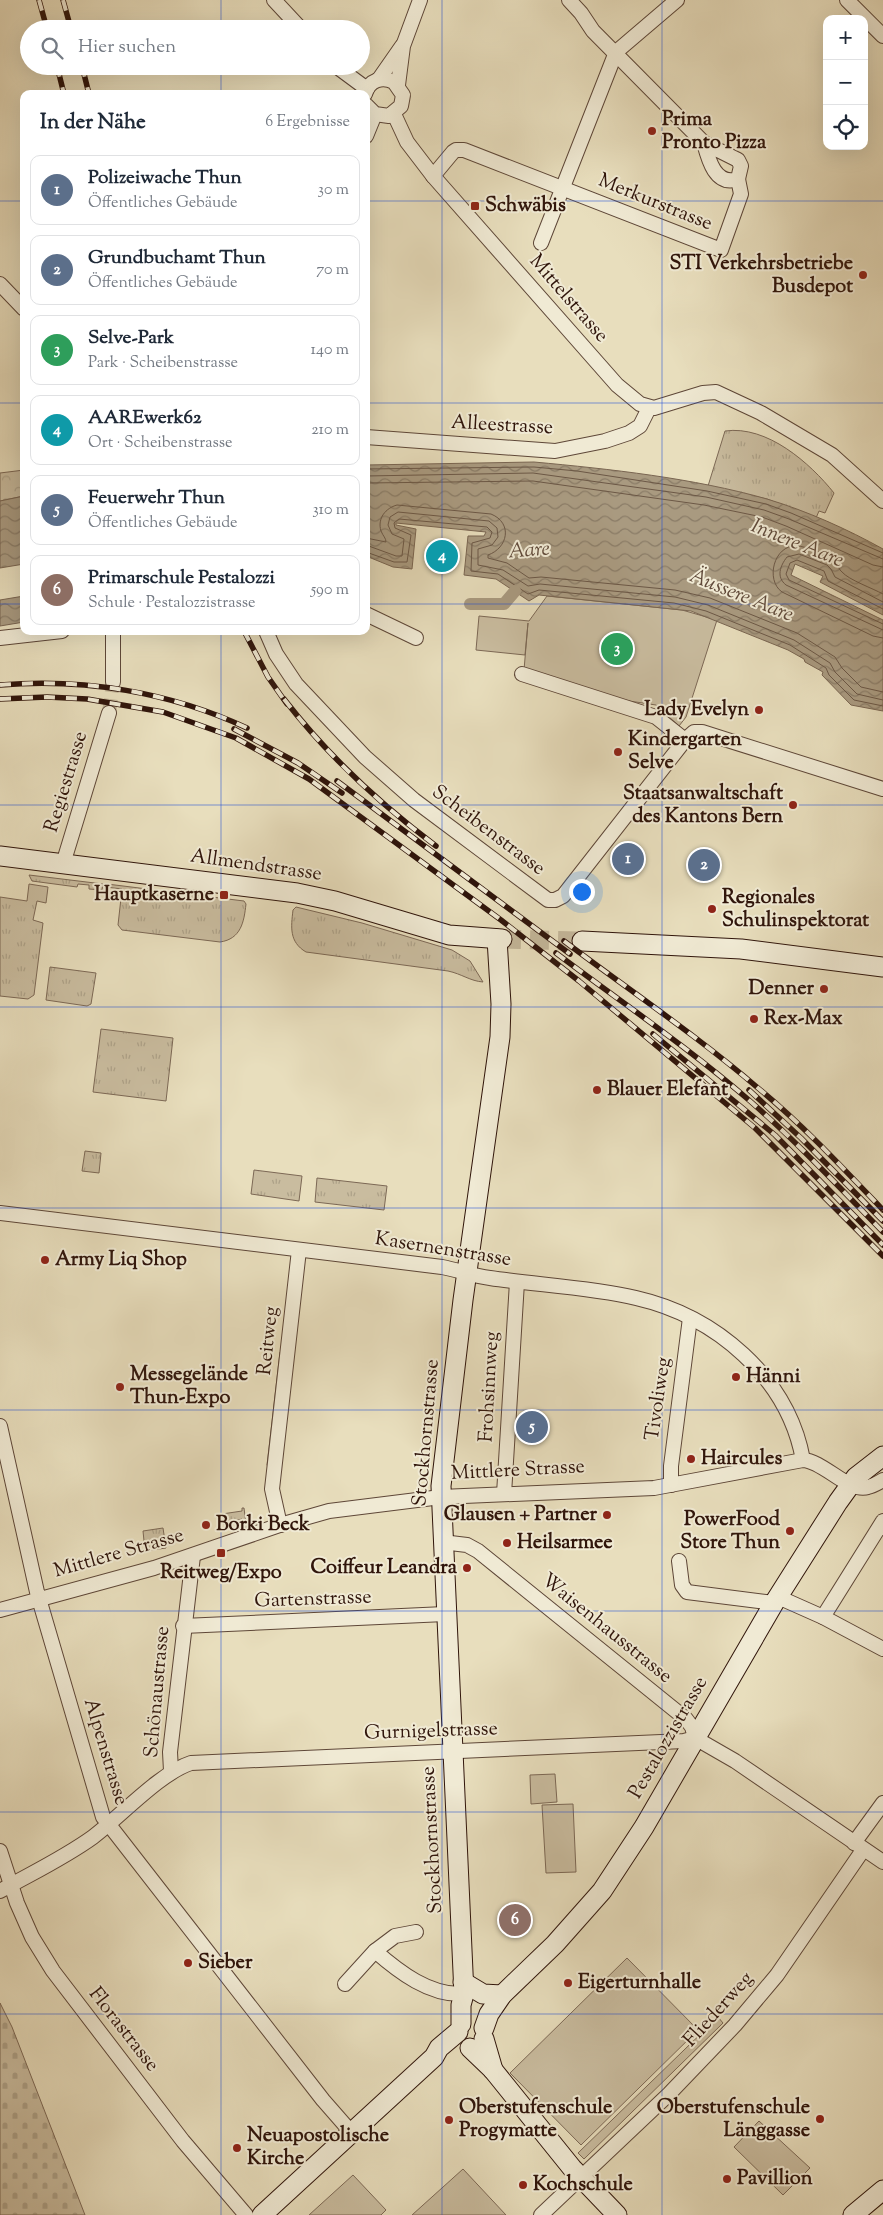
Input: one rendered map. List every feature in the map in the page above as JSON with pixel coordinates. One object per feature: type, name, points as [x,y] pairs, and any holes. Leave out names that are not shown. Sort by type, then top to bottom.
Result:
[{"type":"street","points":[[274,0],[293,20]]},
{"type":"street","points":[[370,110],[384,117],[394,114],[403,101],[398,85],[403,46],[420,0]]},
{"type":"street","name":"Merkurstrasse","points":[[433,176],[453,152],[460,150],[721,250],[741,194],[738,179],[741,166],[738,160],[704,143],[616,52],[593,31],[581,13],[568,0]]},
{"type":"street","points":[[541,243],[616,52],[677,0]]},
{"type":"street","points":[[847,0],[883,36]]},
{"type":"street","points":[[379,79],[403,46]]},
{"type":"street","points":[[346,75],[364,90]]},
{"type":"street","points":[[367,90],[373,82],[379,79],[389,79],[398,85]]},
{"type":"street","name":"Mittelstrasse","points":[[394,114],[407,142],[433,176],[616,385],[632,399],[649,408]]},
{"type":"street","name":"Merkurstrasse","points":[[704,143],[709,162],[718,176],[730,180],[738,179]]},
{"type":"street","points":[[0,284],[20,305]]},
{"type":"street","points":[[649,408],[665,406],[709,391],[716,392],[760,414],[832,455],[883,501]]},
{"type":"street","name":"Alleestrasse","points":[[370,436],[555,450],[605,441],[629,433],[640,426],[649,408]]},
{"type":"street","points":[[370,616],[416,638]]},
{"type":"street","points":[[0,638],[27,635]]},
{"type":"street","points":[[113,635],[113,682]]},
{"type":"street","name":"Scheibenstrasse","points":[[268,635],[276,654],[296,684],[365,757],[414,800],[548,900],[555,900],[563,896],[685,740]]},
{"type":"street","points":[[522,674],[656,717],[685,740],[694,732],[702,732],[883,789]]},
{"type":"street","name":"Regiestrasse","points":[[63,864],[109,712]]},
{"type":"street","name":"Allmendstrasse","points":[[0,856],[313,896],[449,935],[499,939]]},
{"type":"street","name":"Stockhornstrasse","points":[[471,2031],[460,2005],[463,1988],[441,1497],[445,1440],[500,1037],[499,939]]},
{"type":"street","points":[[582,941],[732,948],[883,967]]},
{"type":"street","name":"Kasernenstrasse","points":[[0,1213],[442,1267],[467,1274],[516,1282],[636,1298],[690,1318],[722,1337],[758,1369],[785,1410],[803,1460]]},
{"type":"street","name":"Reitweg","points":[[280,1525],[272,1489],[299,1250]]},
{"type":"street","name":"Frohsinnweg","points":[[504,1494],[516,1282]]},
{"type":"street","name":"Tivoliweg","points":[[671,1485],[671,1466],[690,1318]]},
{"type":"street","name":"Alpenstrasse","points":[[0,1426],[40,1600],[100,1810],[108,1825],[317,2092],[351,2132]]},
{"type":"street","points":[[850,1484],[864,1469],[883,1456]]},
{"type":"street","points":[[803,1460],[816,1463],[850,1484],[866,1488],[883,1480]]},
{"type":"street","name":"Mittlere Strasse","points":[[0,1610],[193,1556],[280,1525],[329,1511],[441,1497],[634,1489],[671,1485],[803,1460]]},
{"type":"street","name":"Pestalozzistrasse","points":[[471,2031],[489,2014],[502,1995],[555,1944],[602,1891],[644,1826],[776,1600],[850,1484]]},
{"type":"street","points":[[823,1617],[883,1521]]},
{"type":"street","name":"Waisenhausstrasse","points":[[442,1542],[467,1545],[478,1551],[686,1720],[692,1727],[695,1738],[735,1761],[826,1822],[858,1847],[883,1862]]},
{"type":"street","name":"Schönaustrasse","points":[[5,1888],[66,1855],[108,1825],[171,1771],[170,1752],[183,1626],[193,1556]]},
{"type":"street","points":[[679,1561],[682,1585],[687,1592],[776,1600],[823,1617],[883,1649]]},
{"type":"street","name":"Gartenstrasse","points":[[183,1626],[445,1614]]},
{"type":"street","name":"Gurnigelstrasse","points":[[171,1771],[186,1765],[204,1762],[684,1741],[695,1738]]},
{"type":"street","name":"Fliederweg","points":[[541,2215],[669,2094],[735,2025],[777,1975],[858,1847],[883,1803]]},
{"type":"street","name":"Florastrasse","points":[[0,1851],[5,1888],[32,1937],[65,1988],[189,2148],[246,2215]]},
{"type":"street","points":[[345,1984],[376,1951],[395,1936],[416,1932]]},
{"type":"street","points":[[376,1951],[398,1972],[446,1993],[463,1988],[484,1994],[502,1995]]},
{"type":"street","points":[[262,2215],[434,2057],[471,2031],[493,2070],[582,2178],[617,2215]]},
{"type":"street","points":[[853,2215],[883,2190]]},
{"type":"green space","points":[[725,431],[741,431],[756,434],[772,440],[800,459],[834,493],[825,513],[819,511],[816,518],[767,499],[708,486]]},
{"type":"green space","points":[[20,470],[20,497],[0,501],[0,473]]},
{"type":"green space","points":[[547,596],[682,610],[717,620],[686,717],[679,726],[656,705],[609,698],[524,670],[528,623],[525,655],[476,650],[479,616],[529,621]]},
{"type":"green space","points":[[29,875],[103,884],[102,890],[89,889],[89,885],[78,884],[77,887],[32,881]]},
{"type":"green space","points":[[29,884],[48,887],[46,903],[37,901],[33,920],[43,923],[34,995],[28,999],[0,996],[0,897],[27,901]]},
{"type":"green space","points":[[107,884],[244,901],[246,904],[244,917],[237,933],[233,937],[220,942],[122,930],[118,925],[122,889],[106,887]]},
{"type":"green space","points":[[296,907],[362,923],[452,950],[470,961],[483,982],[448,971],[306,952],[300,948],[292,934],[293,910]]},
{"type":"green space","points":[[50,967],[96,973],[91,1004],[87,1006],[46,1000]]},
{"type":"green space","points":[[101,1029],[173,1038],[166,1101],[93,1092]]},
{"type":"green space","points":[[85,1151],[101,1153],[99,1173],[82,1171]]},
{"type":"green space","points":[[254,1170],[302,1176],[299,1201],[251,1194]]},
{"type":"green space","points":[[317,1178],[387,1186],[384,1210],[315,1202]]},
{"type":"green space","points":[[280,1352],[283,1352],[269,1468],[267,1465]]},
{"type":"green space","points":[[242,1508],[244,1508],[246,1524],[257,1521],[258,1523],[244,1528],[242,1519],[223,1524],[222,1514],[242,1511]]},
{"type":"green space","points":[[163,1528],[166,1548],[145,1551],[143,1531]]},
{"type":"green space","points":[[555,1774],[557,1802],[531,1804],[530,1775]]},
{"type":"green space","points":[[573,1804],[576,1872],[546,1873],[542,1805]]},
{"type":"green space","points":[[627,1958],[698,2030],[581,2145],[510,2073]]},
{"type":"green space","points":[[0,2003],[12,2027],[85,2215],[0,2215]]},
{"type":"green space","points":[[718,2017],[723,2023],[584,2159],[578,2153]]},
{"type":"green space","points":[[759,2121],[810,2168],[783,2195],[734,2147]]},
{"type":"green space","points":[[463,2169],[506,2215],[412,2215]]},
{"type":"green space","points":[[353,2175],[386,2210],[381,2215],[309,2215]]},
{"type":"water","points":[[534,462],[651,475],[710,485],[767,499],[812,515],[841,528],[883,549],[883,615],[820,582],[823,576],[795,564],[791,575],[883,620],[883,711],[851,705],[822,675],[823,672],[788,650],[691,611],[539,595],[529,601],[496,579],[464,575],[468,536],[484,536],[486,532],[396,523],[396,525],[416,529],[412,569],[393,567],[370,558],[370,465]]},
{"type":"water","points":[[20,497],[20,565],[0,568],[0,501]]},
{"type":"water","points":[[20,597],[20,623],[0,626],[0,600]]},
{"type":"waterway","points":[[470,604],[504,604],[515,591]]},
{"type":"tunnel","points":[[109,713],[113,682]]},
{"type":"tunnel","points":[[502,939],[582,941]]},
{"type":"railway","points":[[39,0],[45,20]]},
{"type":"railway","points":[[63,0],[69,20]]},
{"type":"railway","points":[[59,75],[63,90]]},
{"type":"railway","points":[[84,75],[88,90]]},
{"type":"railway","points":[[246,635],[268,677],[287,704]]},
{"type":"railway","points":[[0,685],[63,684],[126,690],[188,705],[247,728]]},
{"type":"railway","points":[[0,699],[47,697],[87,699],[163,712],[236,738],[309,779],[501,920],[579,981],[755,1128],[883,1256]]},
{"type":"railway","points":[[284,699],[318,740],[355,778],[394,813],[436,846]]},
{"type":"railway","points":[[234,729],[298,763],[342,793]]},
{"type":"railway","points":[[337,781],[570,954]]},
{"type":"railway","points":[[564,941],[735,1068],[807,1132],[883,1210]]},
{"type":"railway","points":[[556,953],[727,1081],[801,1149],[883,1232]]},
{"type":"railway","points":[[653,1034],[775,1135],[883,1245]]},
{"type":"railway","points":[[749,1090],[801,1138],[883,1221]]},
{"type":"place","name":"Prima Pronto Pizza","points":[[652,131]]},
{"type":"place","name":"Schwäbis","points":[[475,206]]},
{"type":"place","name":"STI Verkehrsbetriebe Busdepot","points":[[863,275]]},
{"type":"place","name":"AAREwerk62","points":[[442,556]]},
{"type":"place","name":"Selve-Park","points":[[617,649]]},
{"type":"place","name":"Lady Evelyn","points":[[759,710]]},
{"type":"place","name":"Kindergarten Selve","points":[[618,752]]},
{"type":"place","name":"Staatsanwaltschaft des Kantons Bern","points":[[793,805]]},
{"type":"place","name":"Polizeiwache Thun","points":[[628,859]]},
{"type":"place","name":"Grundbuchamt Thun","points":[[704,865]]},
{"type":"place","name":"Hauptkaserne","points":[[224,895]]},
{"type":"place","name":"Regionales Schulinspektorat","points":[[712,909]]},
{"type":"place","name":"Denner","points":[[824,989]]},
{"type":"place","name":"Rex-Max","points":[[754,1019]]},
{"type":"place","name":"Blauer Elefant","points":[[597,1090]]},
{"type":"place","name":"Army Liq Shop","points":[[45,1260]]},
{"type":"place","name":"Hänni","points":[[736,1377]]},
{"type":"place","name":"Messegelände Thun-Expo","points":[[120,1387]]},
{"type":"place","name":"Feuerwehr Thun","points":[[532,1427]]},
{"type":"place","name":"Haircules","points":[[691,1459]]},
{"type":"place","name":"Glausen + Partner","points":[[607,1515]]},
{"type":"place","name":"Borki Beck","points":[[206,1525]]},
{"type":"place","name":"PowerFood Store Thun","points":[[790,1531]]},
{"type":"place","name":"Heilsarmee","points":[[507,1543]]},
{"type":"place","name":"Reitweg/Expo","points":[[221,1553]]},
{"type":"place","name":"Coiffeur Leandra","points":[[467,1568]]},
{"type":"place","name":"Primarschule Pestalozzi","points":[[515,1920]]},
{"type":"place","name":"Sieber","points":[[188,1963]]},
{"type":"place","name":"Eigerturnhalle","points":[[568,1983]]},
{"type":"place","name":"Oberstufenschule Länggasse","points":[[820,2119]]},
{"type":"place","name":"Oberstufenschule Progymatte","points":[[449,2120]]},
{"type":"place","name":"Neuapostolische Kirche","points":[[237,2148]]},
{"type":"place","name":"Pavillion","points":[[727,2179]]},
{"type":"place","name":"Kochschule","points":[[523,2185]]},
{"type":"water label","name":"Innere Aare","points":[[797,544]]},
{"type":"water label","name":"Aare","points":[[529,551]]},
{"type":"water label","name":"Äussere Aare","points":[[741,596]]}]
